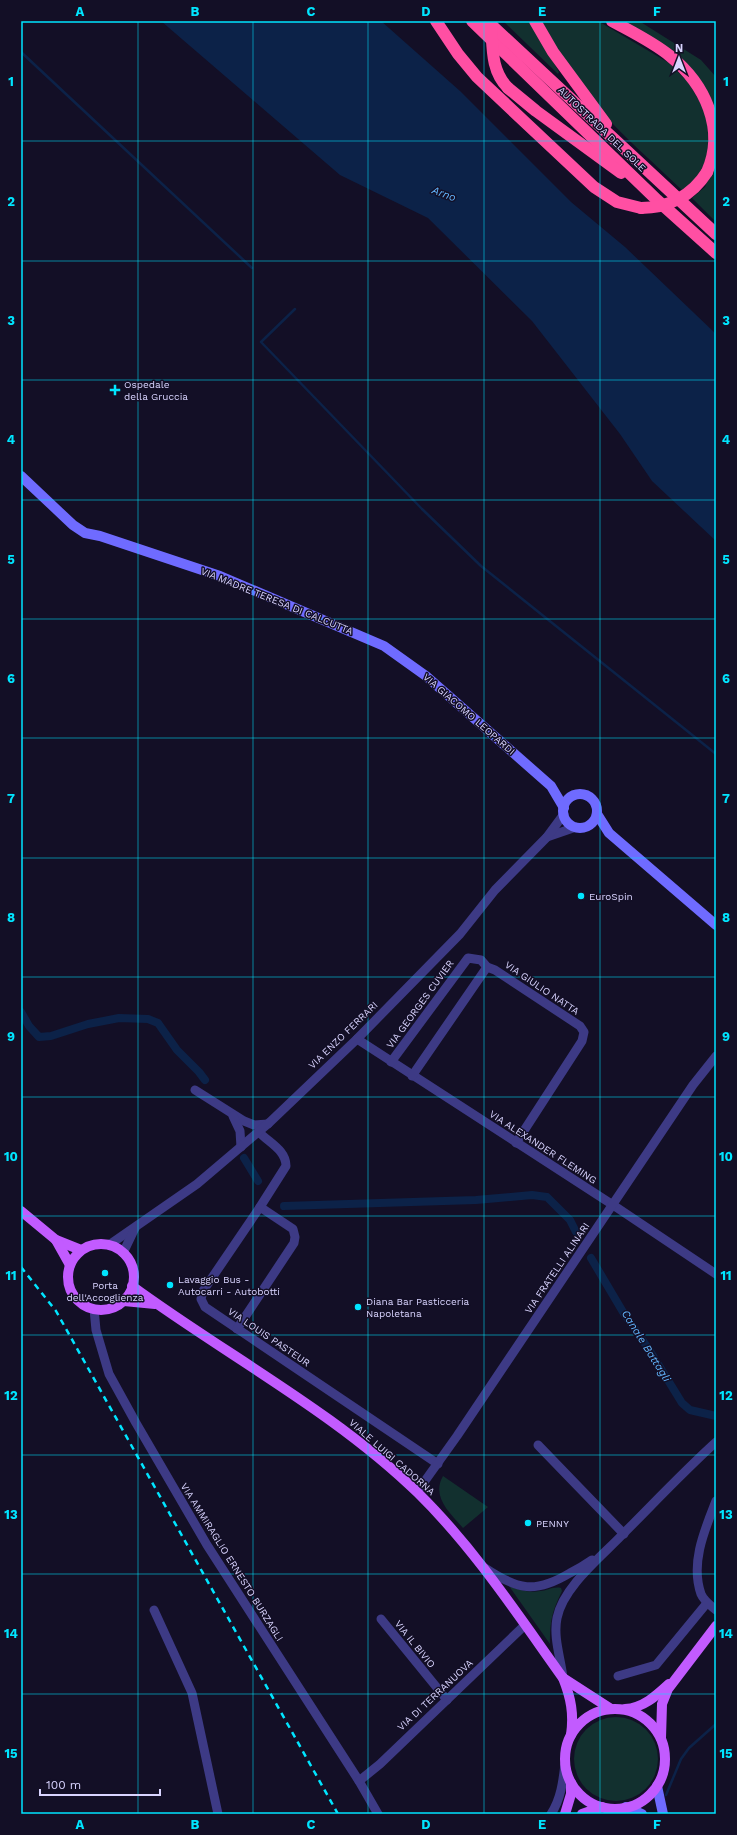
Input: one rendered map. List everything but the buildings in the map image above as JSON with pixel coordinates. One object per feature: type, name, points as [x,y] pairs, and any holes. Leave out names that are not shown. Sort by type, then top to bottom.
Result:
[{"type":"highway","points":[[436,21],[458,54],[477,77],[594,187],[617,202],[641,208],[660,207],[677,200],[696,186],[707,172],[713,155],[715,133],[711,111],[700,90],[680,64],[659,48],[612,21]]},
{"type":"highway","name":"AUTOSTRADA DEL SOLE","points":[[472,21],[657,200],[716,253]]},
{"type":"highway","name":"AUTOSTRADA DEL SOLE","points":[[487,21],[716,234]]},
{"type":"highway","points":[[491,21],[495,66],[498,75],[508,88],[657,200]]},
{"type":"highway","points":[[535,21],[553,52],[619,143]]},
{"type":"main road","points":[[21,1211],[56,1240],[81,1250]]},
{"type":"main road","points":[[56,1240],[70,1265]]},
{"type":"main road","points":[[100,1244],[109,1245],[123,1253],[132,1268],[132,1286],[124,1301],[110,1308],[94,1309],[83,1305],[74,1297],[69,1287],[67,1276],[74,1257],[81,1250],[100,1244]]},
{"type":"main road","name":"VIALE LUIGI CADORNA","points":[[132,1286],[348,1434],[417,1492],[440,1516],[480,1565],[563,1678],[573,1714],[571,1735]]},
{"type":"main road","name":"VIALE LUIGI CADORNA","points":[[124,1301],[157,1304]]},
{"type":"main road","points":[[660,1738],[662,1704],[668,1689],[716,1626]]},
{"type":"main road","points":[[624,1710],[634,1709],[643,1704],[660,1692],[678,1676]]},
{"type":"main road","name":"VIALE LUIGI CADORNA","points":[[563,1678],[611,1709]]},
{"type":"main road","points":[[611,1709],[624,1710],[636,1713],[646,1719],[654,1728],[660,1738],[664,1750],[665,1762],[662,1775],[657,1786],[648,1796],[638,1803],[626,1807],[602,1807],[590,1802],[580,1794],[572,1783],[565,1764],[566,1749],[571,1735],[578,1725],[588,1717],[599,1711],[611,1709]]},
{"type":"main road","points":[[565,1814],[571,1794],[572,1783]]},
{"type":"main road","points":[[582,1814],[602,1807]]},
{"type":"street","name":"VIA MADRE TERESA DI CALCUTTA","points":[[21,476],[73,526],[85,533],[100,536],[220,576],[384,646]]},
{"type":"street","name":"VIA GIACOMO LEOPARDI","points":[[384,646],[426,676],[551,786],[574,796],[584,795],[592,800],[597,809],[597,814],[609,833],[716,925]]},
{"type":"street","name":"VIA GIACOMO LEOPARDI","points":[[551,786],[568,822],[581,827],[609,833]]},
{"type":"street","points":[[564,811],[569,799],[574,796]]},
{"type":"street","name":"VIA ENZO FERRARI","points":[[109,1245],[197,1184],[268,1124],[357,1039],[460,934],[495,890],[547,837],[564,811]]},
{"type":"street","points":[[547,837],[593,822],[597,814]]},
{"type":"street","name":"VIA GEORGES CUVIER","points":[[391,1062],[468,958],[480,960],[487,967]]},
{"type":"street","points":[[412,1076],[487,967]]},
{"type":"street","name":"VIA GIULIO NATTA","points":[[487,967],[495,970],[580,1026],[584,1032],[582,1041],[516,1143]]},
{"type":"street","name":"VIA ALEXANDER FLEMING","points":[[357,1039],[613,1205],[716,1274]]},
{"type":"street","name":"VIA FRATELLI ALINARI","points":[[417,1492],[438,1464],[693,1085],[716,1056]]},
{"type":"street","points":[[195,1090],[233,1116],[254,1125],[268,1124]]},
{"type":"street","points":[[233,1116],[240,1131],[241,1147]]},
{"type":"street","name":"VIA LOUIS PASTEUR","points":[[259,1132],[265,1139],[282,1152],[286,1159],[283,1171],[203,1291],[201,1299],[205,1307],[438,1464]]},
{"type":"street","points":[[237,1329],[294,1243],[293,1229],[260,1207]]},
{"type":"street","points":[[123,1253],[135,1228]]},
{"type":"street","name":"VIA AMMIRAGLIO ERNESTO BURZAGLI","points":[[94,1309],[96,1330],[108,1374],[206,1545],[360,1781],[378,1814]]},
{"type":"street","points":[[563,1678],[556,1628],[560,1608],[572,1588],[691,1465],[716,1442]]},
{"type":"street","points":[[538,1445],[624,1534]]},
{"type":"street","points":[[716,1501],[703,1534],[698,1556],[698,1579],[701,1595],[707,1603],[716,1610]]},
{"type":"street","points":[[480,1565],[516,1586],[537,1588],[556,1582],[611,1547]]},
{"type":"street","points":[[618,1676],[656,1665],[707,1603]]},
{"type":"street","points":[[154,1610],[192,1694],[218,1814]]},
{"type":"street","name":"VIA IL BIVIO","points":[[381,1619],[446,1700]]},
{"type":"street","name":"VIA DI TERRANUOVA","points":[[360,1781],[380,1764],[525,1625]]},
{"type":"street","points":[[551,1814],[556,1806],[565,1764]]},
{"type":"street","points":[[657,1786],[663,1814]]},
{"type":"street","points":[[626,1807],[642,1814]]},
{"type":"green space","points":[[503,21],[530,21],[559,72],[558,74]]},
{"type":"green space","points":[[541,21],[598,21],[669,63],[688,82],[706,112],[709,146],[704,165],[696,179],[683,191],[604,115],[572,74]]},
{"type":"green space","points":[[619,21],[639,21],[701,60],[716,77],[716,114],[701,84]]},
{"type":"green space","points":[[716,162],[716,222],[692,198],[705,187]]},
{"type":"green space","points":[[443,1476],[488,1507],[463,1528],[448,1510],[441,1498],[439,1491]]},
{"type":"green space","points":[[509,1586],[532,1592],[561,1588],[562,1591],[552,1616],[550,1644]]},
{"type":"green space","points":[[616,1717],[632,1720],[646,1729],[655,1743],[658,1759],[655,1775],[646,1789],[632,1798],[616,1801],[600,1798],[586,1789],[577,1775],[574,1759],[577,1743],[586,1729],[600,1720]]},
{"type":"water","name":"Arno","points":[[161,21],[381,21],[460,91],[571,202],[625,247],[716,334],[716,541],[652,481],[620,434],[532,321],[428,218],[340,175]]},
{"type":"waterway","points":[[21,52],[252,268]]},
{"type":"waterway","points":[[295,309],[261,342],[422,509],[481,566],[716,754]]},
{"type":"waterway","points":[[21,1012],[29,1026],[39,1037],[51,1036],[88,1024],[119,1018],[148,1019],[158,1023],[177,1050],[205,1080]]},
{"type":"waterway","points":[[244,1158],[258,1181]]},
{"type":"waterway","points":[[284,1206],[476,1200],[532,1195],[547,1197],[570,1220],[576,1232]]},
{"type":"waterway","name":"Canale Battagli","points":[[591,1258],[623,1312],[650,1351],[682,1403],[690,1410],[716,1416]]},
{"type":"waterway","points":[[666,1795],[681,1759],[689,1748],[716,1724]]},
{"type":"railway","points":[[21,1267],[56,1311],[338,1814]]},
{"type":"place","name":"Ospedale della Gruccia","points":[[115,390]]},
{"type":"place","name":"EuroSpin","points":[[581,896]]},
{"type":"place","name":"Porta dell'Accoglienza","points":[[105,1273]]},
{"type":"place","name":"Lavaggio Bus - Autocarri - Autobotti","points":[[170,1285]]},
{"type":"place","name":"Diana Bar Pasticceria Napoletana","points":[[358,1307]]},
{"type":"place","name":"PENNY","points":[[528,1523]]}]
